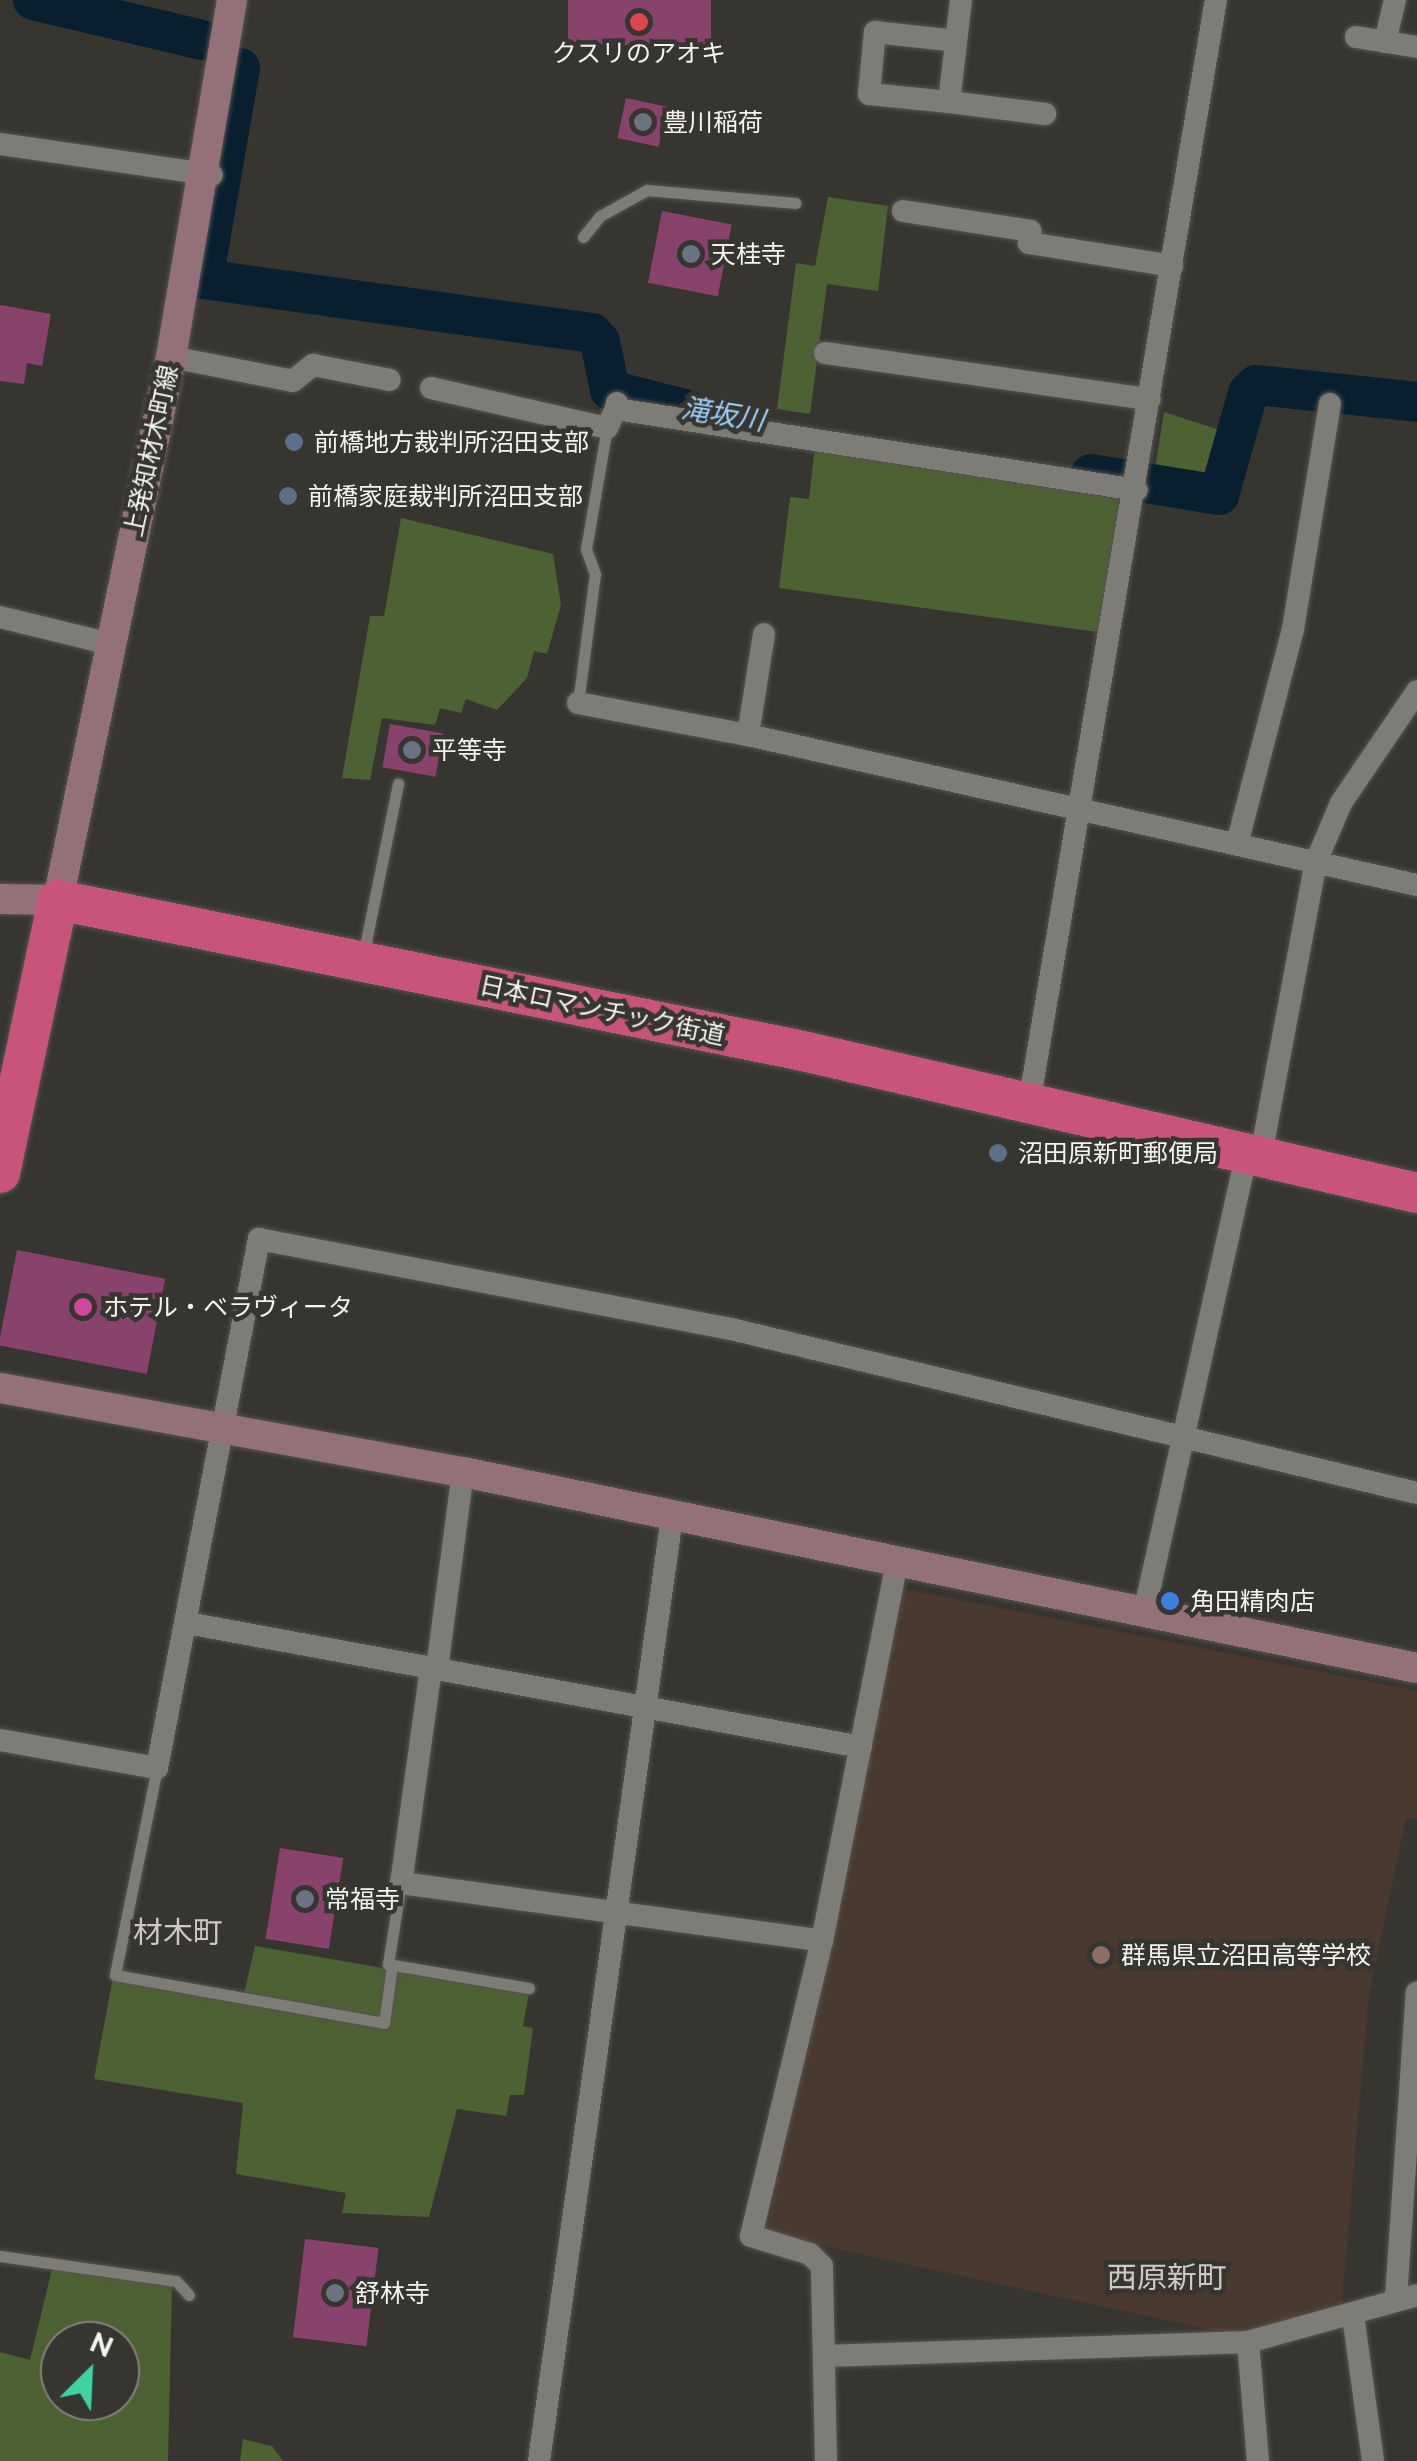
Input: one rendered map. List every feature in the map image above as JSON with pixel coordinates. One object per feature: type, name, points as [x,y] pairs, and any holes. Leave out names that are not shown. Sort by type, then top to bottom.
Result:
[{"type":"highway","name":"日本ロマンチック街道","points":[[58,900],[362,960],[1254,1153],[1417,1193]]},
{"type":"highway","points":[[0,1173],[58,900]]},
{"type":"street","name":"上発知材木町線","points":[[58,900],[207,174],[232,0]]},
{"type":"street","points":[[949,102],[961,0]]},
{"type":"street","points":[[1029,1104],[1084,808],[1216,0]]},
{"type":"street","points":[[1386,42],[1395,0]]},
{"type":"street","points":[[956,41],[875,32],[870,94],[1045,114]]},
{"type":"street","points":[[1356,36],[1417,47]]},
{"type":"street","points":[[0,144],[207,174]]},
{"type":"street","points":[[903,211],[1030,230],[1030,243],[1172,266]]},
{"type":"street","points":[[825,353],[1150,399]]},
{"type":"street","points":[[171,357],[293,382],[314,365],[390,380]]},
{"type":"street","points":[[431,388],[1138,481]]},
{"type":"street","points":[[1237,844],[1293,629],[1330,404]]},
{"type":"street","points":[[0,618],[112,644]]},
{"type":"street","points":[[748,735],[764,634]]},
{"type":"street","points":[[1144,1614],[1182,1438],[1254,1153],[1316,862],[1341,803],[1417,691]]},
{"type":"street","points":[[578,703],[748,735],[1084,808],[1417,886]]},
{"type":"street","points":[[0,899],[58,900]]},
{"type":"street","points":[[0,1740],[156,1768],[188,1622],[184,1615],[260,1239],[727,1328],[1417,1493]]},
{"type":"street","points":[[0,1388],[463,1472],[896,1566],[1417,1668]]},
{"type":"street","points":[[463,1472],[401,1883],[822,1941]]},
{"type":"street","points":[[540,2461],[613,1914],[672,1517]]},
{"type":"street","points":[[826,2461],[828,2356],[822,2266],[810,2254],[751,2236],[822,1941],[896,1566]]},
{"type":"street","points":[[188,1622],[861,1747]]},
{"type":"street","points":[[828,2356],[1248,2342],[1406,2297],[1417,1993]]},
{"type":"street","points":[[1353,2315],[1373,2461]]},
{"type":"street","points":[[1248,2342],[1258,2461]]},
{"type":"lane","points":[[583,237],[600,216],[647,190],[794,203]]},
{"type":"lane","points":[[578,703],[595,574],[586,548],[614,414]]},
{"type":"lane","points":[[362,960],[398,784]]},
{"type":"lane","points":[[156,1768],[116,1975],[384,2023],[401,1883]]},
{"type":"lane","points":[[392,1966],[529,1988]]},
{"type":"lane","points":[[0,2256],[176,2282],[189,2295]]},
{"type":"shaded area","name":"群馬県立沼田高等学校","points":[[904,1589],[1417,1691],[1417,1820],[1406,1818],[1369,1994],[1341,2313],[1240,2336],[772,2235],[768,2225]]},
{"type":"green space","points":[[828,197],[888,206],[878,291],[827,284],[810,414],[777,409],[796,263],[815,266]]},
{"type":"green space","points":[[1164,412],[1226,432],[1210,488],[1154,475]]},
{"type":"green space","points":[[815,446],[1129,498],[1105,633],[779,588],[790,497],[809,499]]},
{"type":"green space","points":[[401,518],[553,554],[561,605],[547,654],[534,651],[527,678],[497,710],[466,699],[461,713],[440,708],[435,725],[382,718],[370,780],[342,778],[370,616],[384,616]]},
{"type":"green space","points":[[255,1946],[529,1993],[523,2026],[533,2028],[524,2095],[510,2095],[506,2116],[457,2109],[429,2217],[342,2213],[346,2193],[236,2174],[243,2103],[94,2079],[113,1977],[242,2002]]},
{"type":"green space","points":[[52,2269],[172,2286],[168,2461],[0,2461],[0,2352],[30,2360]]},
{"type":"green space","points":[[243,2439],[272,2446],[283,2461],[240,2461]]},
{"type":"building","name":"クスリのアオキ","points":[[568,0],[711,0],[711,45],[568,45]]},
{"type":"building","name":"豊川稲荷","points":[[626,98],[667,107],[659,147],[617,138]]},
{"type":"building","name":"天桂寺","points":[[662,211],[732,225],[718,296],[648,283]]},
{"type":"building","points":[[0,305],[51,314],[42,366],[27,363],[24,384],[0,381]]},
{"type":"building","name":"平等寺","points":[[390,724],[443,733],[436,777],[382,767]]},
{"type":"building","name":"ホテル・ベラヴィータ","points":[[17,1250],[165,1279],[147,1374],[0,1346]]},
{"type":"building","name":"常福寺","points":[[280,1848],[343,1858],[329,1949],[266,1939]]},
{"type":"building","name":"舒林寺","points":[[305,2239],[378,2248],[366,2346],[293,2337]]},
{"type":"waterway","name":"滝坂川","points":[[33,0],[202,40]]},
{"type":"waterway","name":"滝坂川","points":[[240,68],[203,279],[592,333],[600,342],[610,390],[688,410]]},
{"type":"waterway","name":"滝坂川","points":[[1091,474],[1219,495],[1248,393],[1256,385],[1417,402]]},
{"type":"place","name":"クスリのアオキ","points":[[639,22]]},
{"type":"place","name":"豊川稲荷","points":[[643,122]]},
{"type":"place","name":"天桂寺","points":[[691,254]]},
{"type":"place","name":"前橋地方裁判所沼田支部","points":[[294,442]]},
{"type":"place","name":"前橋家庭裁判所沼田支部","points":[[288,496]]},
{"type":"place","name":"平等寺","points":[[412,750]]},
{"type":"place","name":"沼田原新町郵便局","points":[[998,1153]]},
{"type":"place","name":"ホテル・ベラヴィータ","points":[[83,1307]]},
{"type":"place","name":"角田精肉店","points":[[1170,1601]]},
{"type":"place","name":"常福寺","points":[[305,1899]]},
{"type":"place","name":"群馬県立沼田高等学校","points":[[1101,1955]]},
{"type":"place","name":"舒林寺","points":[[335,2293]]},
{"type":"district","name":"材木町","points":[[178,1933]]},
{"type":"district","name":"西原新町","points":[[1167,2278]]}]
